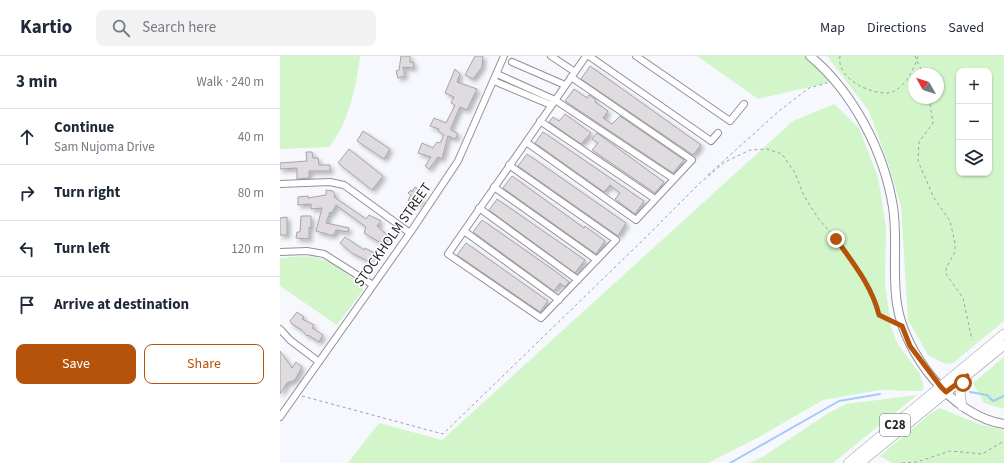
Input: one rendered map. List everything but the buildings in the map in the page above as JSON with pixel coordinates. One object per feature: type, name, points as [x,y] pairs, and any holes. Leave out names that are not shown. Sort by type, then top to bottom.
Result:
[{"type":"main road","points":[[810,56],[835,81],[852,105],[870,137],[884,173],[893,208],[896,297],[902,326],[910,346],[943,390],[962,406],[983,418],[1004,424]]},
{"type":"main road","name":"C28","points":[[860,463],[1004,334]]},
{"type":"main road","name":"C28","points":[[848,463],[943,390],[967,376],[1004,345]]},
{"type":"main road","points":[[962,406],[960,393],[967,376]]},
{"type":"street","name":"STOCKHOLM STREET","points":[[281,414],[410,233],[458,161],[504,56]]},
{"type":"street","points":[[526,142],[636,220],[692,160],[573,75],[551,56]]},
{"type":"street","points":[[509,165],[616,240],[541,318],[448,254],[479,208],[509,165],[526,142],[553,102],[588,56],[711,141],[718,133]]},
{"type":"street","points":[[636,56],[730,121],[744,104]]},
{"type":"street","points":[[512,62],[566,85]]},
{"type":"street","points":[[497,74],[553,102],[674,179]]},
{"type":"street","points":[[494,81],[553,102]]},
{"type":"street","points":[[540,121],[655,199]]},
{"type":"street","points":[[280,184],[330,182],[344,185],[410,233]]},
{"type":"street","points":[[494,187],[597,260]]},
{"type":"street","points":[[479,208],[578,280]]},
{"type":"street","points":[[464,231],[559,300]]},
{"type":"street","points":[[280,252],[307,251],[324,254],[373,285]]},
{"type":"street","points":[[280,329],[290,340],[319,362]]},
{"type":"path","points":[[840,56],[839,62],[844,75],[867,89],[889,93],[906,83],[917,57]]},
{"type":"path","points":[[915,56],[917,57],[921,68]]},
{"type":"path","points":[[296,394],[443,434],[701,182],[778,111],[809,88],[835,81]]},
{"type":"path","points":[[930,104],[933,123],[919,142],[918,161],[934,198],[950,221],[955,243],[955,252],[946,268],[946,274],[964,298],[972,340]]},
{"type":"path","points":[[701,182],[725,162],[750,150],[767,149],[782,154],[795,173],[804,196],[818,218],[836,239],[861,275],[876,301],[879,315],[902,326]]},
{"type":"path","points":[[902,463],[917,462],[950,452],[982,454],[1004,441]]},
{"type":"green space","points":[[280,56],[360,56],[357,79],[346,116],[336,138],[329,147],[280,149]]},
{"type":"green space","points":[[697,56],[810,56],[835,81],[758,99]]},
{"type":"green space","points":[[827,56],[1004,56],[1004,321],[953,363],[945,364],[928,355],[908,320],[901,206],[888,163],[869,111]]},
{"type":"green space","points":[[834,104],[859,128],[878,177],[886,227],[885,284],[891,327],[897,343],[920,374],[924,388],[921,391],[880,390],[823,400],[759,437],[708,463],[348,463],[379,423],[442,440],[793,121]]},
{"type":"green space","points":[[304,256],[327,262],[361,284],[363,290],[337,325],[280,286],[280,258]]},
{"type":"green space","points":[[1004,357],[1004,409],[984,403],[973,383]]},
{"type":"green space","points":[[917,395],[833,463],[749,463],[764,456],[827,414],[846,404]]},
{"type":"green space","points":[[940,408],[979,424],[1004,430],[1004,463],[892,463],[880,456],[931,413]]},
{"type":"waterway","points":[[970,392],[987,395],[993,401],[1004,396]]},
{"type":"waterway","points":[[730,463],[839,401],[880,394]]},
{"type":"route","points":[[836,239],[861,275],[876,301],[879,315],[902,326],[915,354],[941,387],[946,392],[967,376],[963,383]]}]
